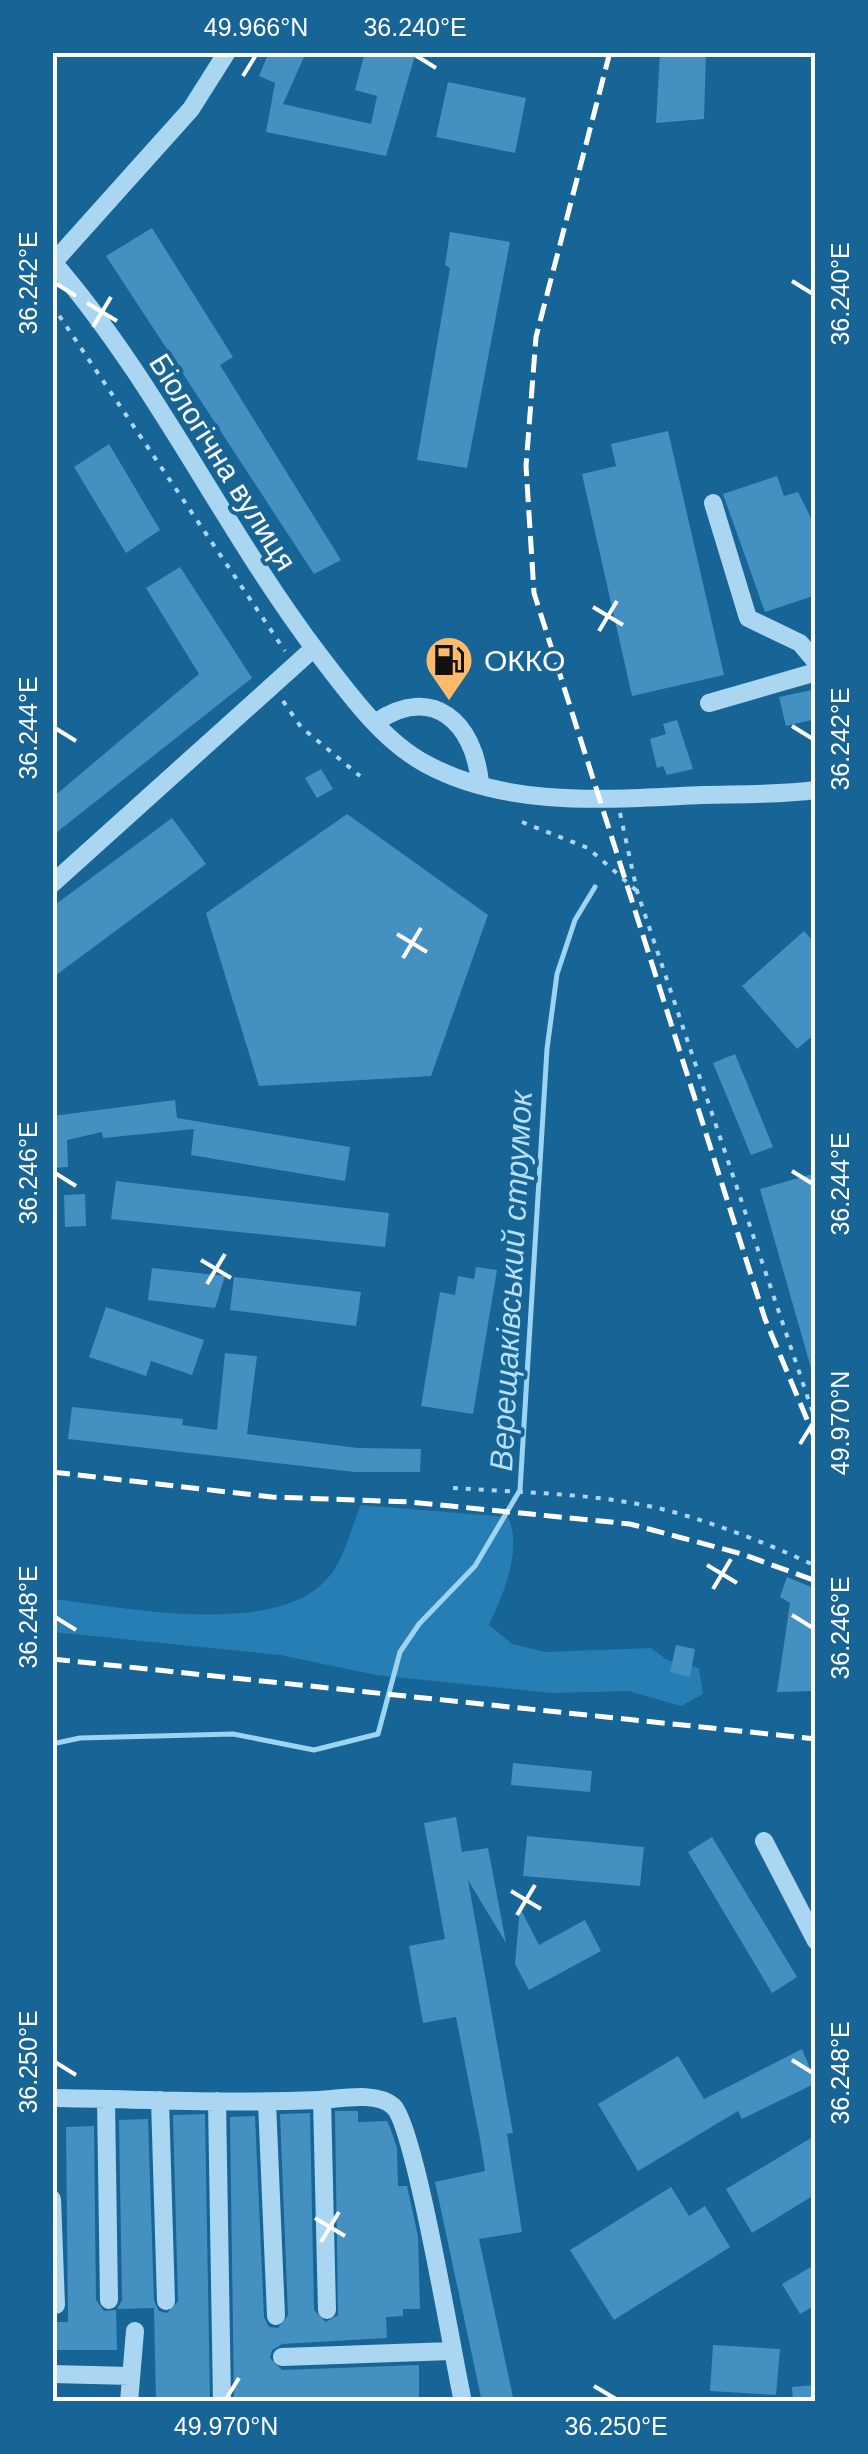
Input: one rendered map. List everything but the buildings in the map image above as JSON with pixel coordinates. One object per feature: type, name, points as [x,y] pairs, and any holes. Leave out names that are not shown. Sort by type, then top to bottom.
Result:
[{"type":"street","points":[[53,263],[192,109],[227,52]]},
{"type":"street","name":"Біологічна вулиця","points":[[53,263],[102,321],[280,604],[347,692],[423,763],[531,796],[616,799],[816,790]]},
{"type":"street","points":[[713,503],[748,618],[800,644],[816,662]]},
{"type":"street","points":[[52,884],[314,648]]},
{"type":"street","points":[[709,703],[816,672]]},
{"type":"street","points":[[376,722],[412,704],[438,710],[469,740],[480,783]]},
{"type":"street","points":[[764,1841],[816,1941]]},
{"type":"street","points":[[52,2098],[266,2102],[378,2098],[394,2106],[403,2120],[463,2402]]},
{"type":"street","points":[[106,2099],[110,2300]]},
{"type":"street","points":[[160,2100],[166,2301]]},
{"type":"street","points":[[322,2100],[327,2310]]},
{"type":"street","points":[[217,2101],[222,2402]]},
{"type":"street","points":[[266,2102],[276,2316]]},
{"type":"street","points":[[52,2200],[56,2305]]},
{"type":"street","points":[[129,2402],[135,2331]]},
{"type":"street","points":[[282,2357],[451,2351]]},
{"type":"street","points":[[52,2374],[131,2376]]},
{"type":"path","points":[[54,310],[287,654]]},
{"type":"path","points":[[301,727],[360,776]]},
{"type":"path","points":[[616,799],[637,892],[816,1422]]},
{"type":"path","points":[[522,822],[588,848],[637,892]]},
{"type":"path","points":[[453,1488],[674,1512],[816,1566]]},
{"type":"shaded area","points":[[361,1505],[508,1517],[512,1557],[489,1625],[512,1644],[545,1652],[651,1648],[667,1660],[699,1668],[703,1694],[681,1706],[629,1691],[552,1693],[376,1675],[280,1655],[53,1632],[52,1599],[203,1614],[243,1613],[280,1606],[311,1592],[334,1570]]},
{"type":"waterway","name":"Верещаківський струмок","points":[[52,1744],[80,1738],[233,1734],[314,1750],[378,1734],[400,1652],[419,1624],[475,1566],[520,1490],[547,1049],[557,974],[575,920],[595,887]]},
{"type":"railway","points":[[610,52],[536,337],[526,466],[534,593],[765,1319],[816,1441]]},
{"type":"railway","points":[[52,1472],[272,1497],[410,1502],[630,1524],[742,1554],[816,1581]]},
{"type":"railway","points":[[52,1659],[816,1739]]},
{"type":"place","name":"ОККО","points":[[449,702]]}]
